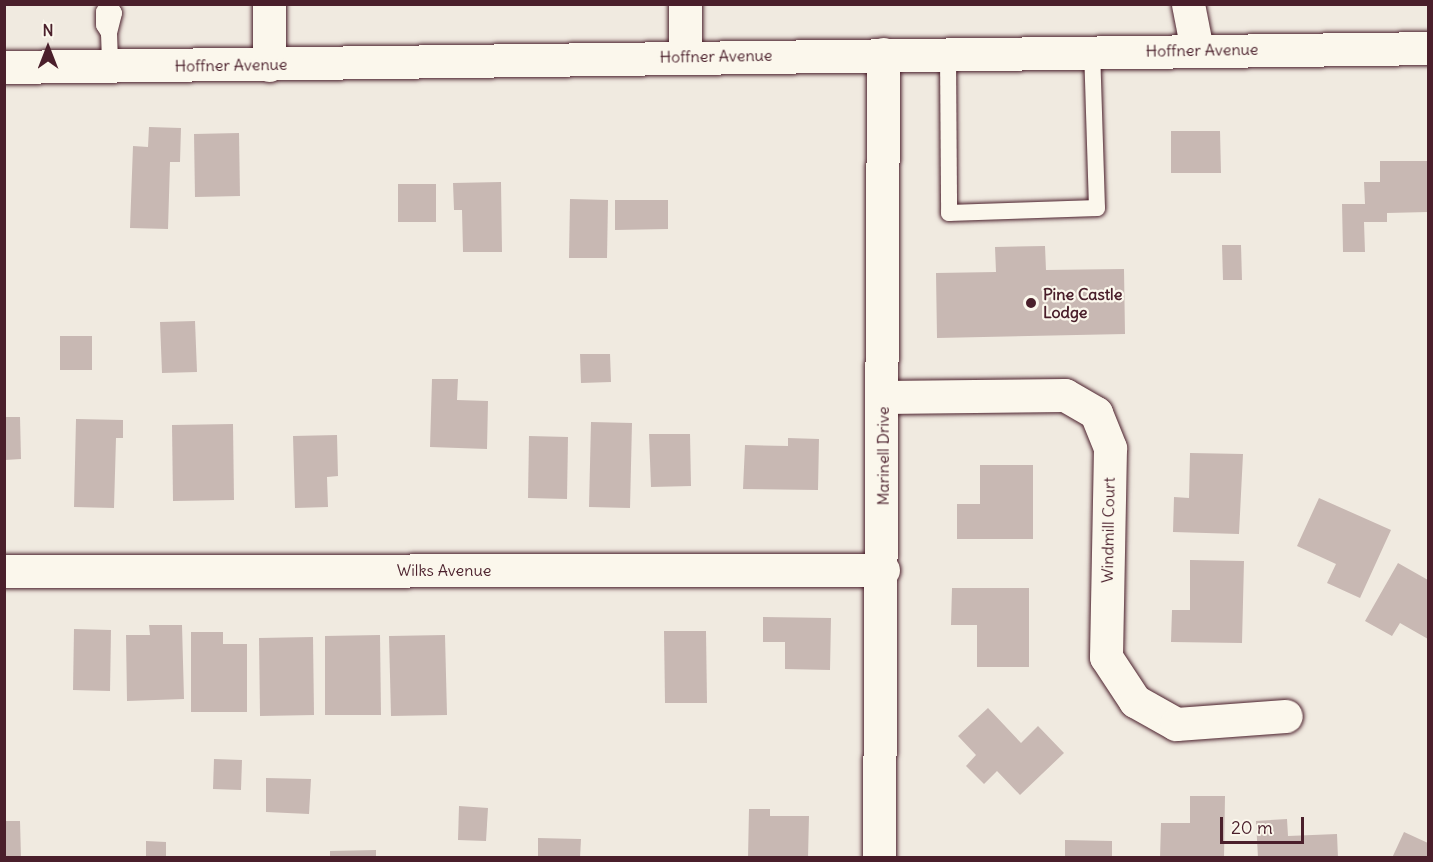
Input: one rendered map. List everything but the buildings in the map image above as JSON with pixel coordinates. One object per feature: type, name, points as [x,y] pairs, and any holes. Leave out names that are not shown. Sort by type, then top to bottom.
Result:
[{"type":"street","points":[[269,4],[269,65]]},
{"type":"street","points":[[685,4],[685,57]]},
{"type":"street","points":[[1188,4],[1197,50]]},
{"type":"street","name":"Hoffner Avenue","points":[[4,67],[1428,48]]},
{"type":"street","name":"Marinell Drive","points":[[879,858],[884,397],[883,54]]},
{"type":"street","name":"Windmill Court","points":[[884,397],[1065,395],[1096,413],[1110,448],[1106,657],[1135,701],[1176,724],[1286,716]]},
{"type":"street","name":"Wilks Avenue","points":[[4,571],[883,570]]},
{"type":"lane","points":[[110,5],[114,13],[109,33],[110,66]]},
{"type":"lane","points":[[948,53],[949,213],[1097,208],[1092,51]]},
{"type":"place","name":"Pine Castle Lodge","points":[[1031,303]]}]
